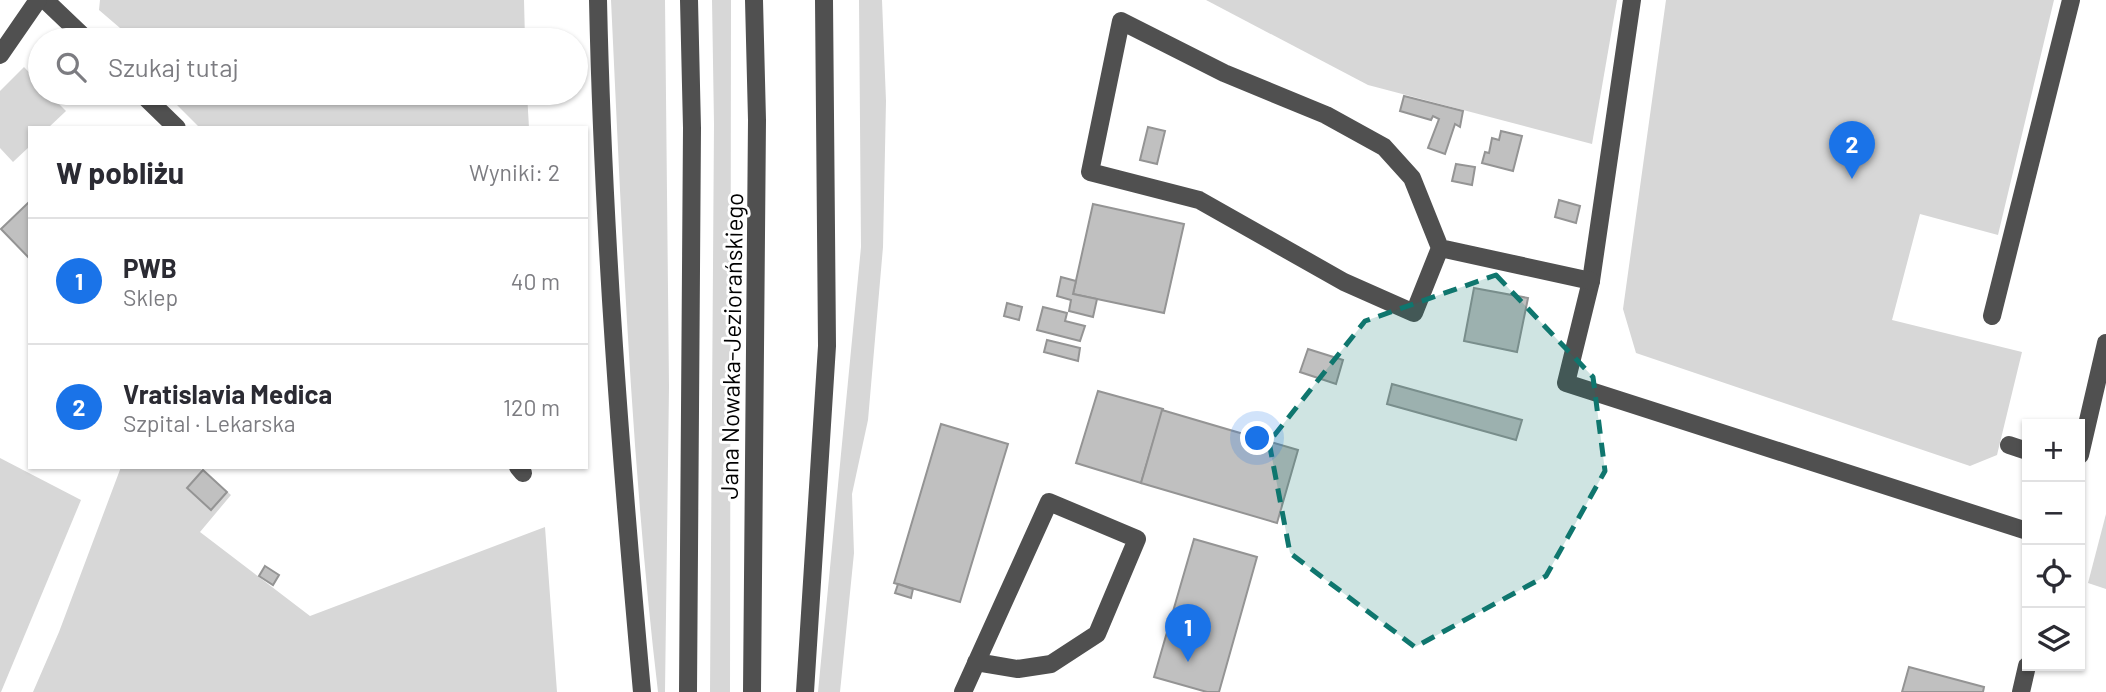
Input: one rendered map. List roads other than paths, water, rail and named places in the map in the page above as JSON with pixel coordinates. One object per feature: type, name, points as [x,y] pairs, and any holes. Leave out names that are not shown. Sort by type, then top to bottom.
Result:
[{"type":"street","points":[[0,55],[38,0]]},
{"type":"street","points":[[45,0],[74,28]]},
{"type":"street","points":[[598,0],[601,134],[615,393],[642,692]]},
{"type":"street","name":"Jana Nowaka-Jeziorańskiego","points":[[688,692],[692,181],[689,0]]},
{"type":"street","name":"Jana Nowaka-Jeziorańskiego","points":[[752,692],[757,146],[754,0]]},
{"type":"street","points":[[805,692],[827,346],[824,0]]},
{"type":"street","points":[[1632,0],[1591,281],[1566,383],[2022,529]]},
{"type":"street","points":[[1992,316],[2071,0]]},
{"type":"street","points":[[1121,21],[1224,73],[1326,115],[1384,147],[1412,178],[1440,248],[1414,313],[1344,282],[1199,200],[1090,172],[1121,21]]},
{"type":"street","points":[[153,105],[175,126]]},
{"type":"street","points":[[1440,248],[1591,281]]},
{"type":"street","points":[[2085,433],[2106,343]]},
{"type":"street","points":[[2009,445],[2022,449]]},
{"type":"street","points":[[963,692],[976,663],[1049,502],[1137,539],[1097,634],[1051,664],[1018,669],[976,663]]},
{"type":"street","points":[[2021,692],[2026,671]]},
{"type":"place","name":"Vratislavia Medica","points":[[1852,179]]},
{"type":"place","name":"PWB","points":[[1188,662]]}]
